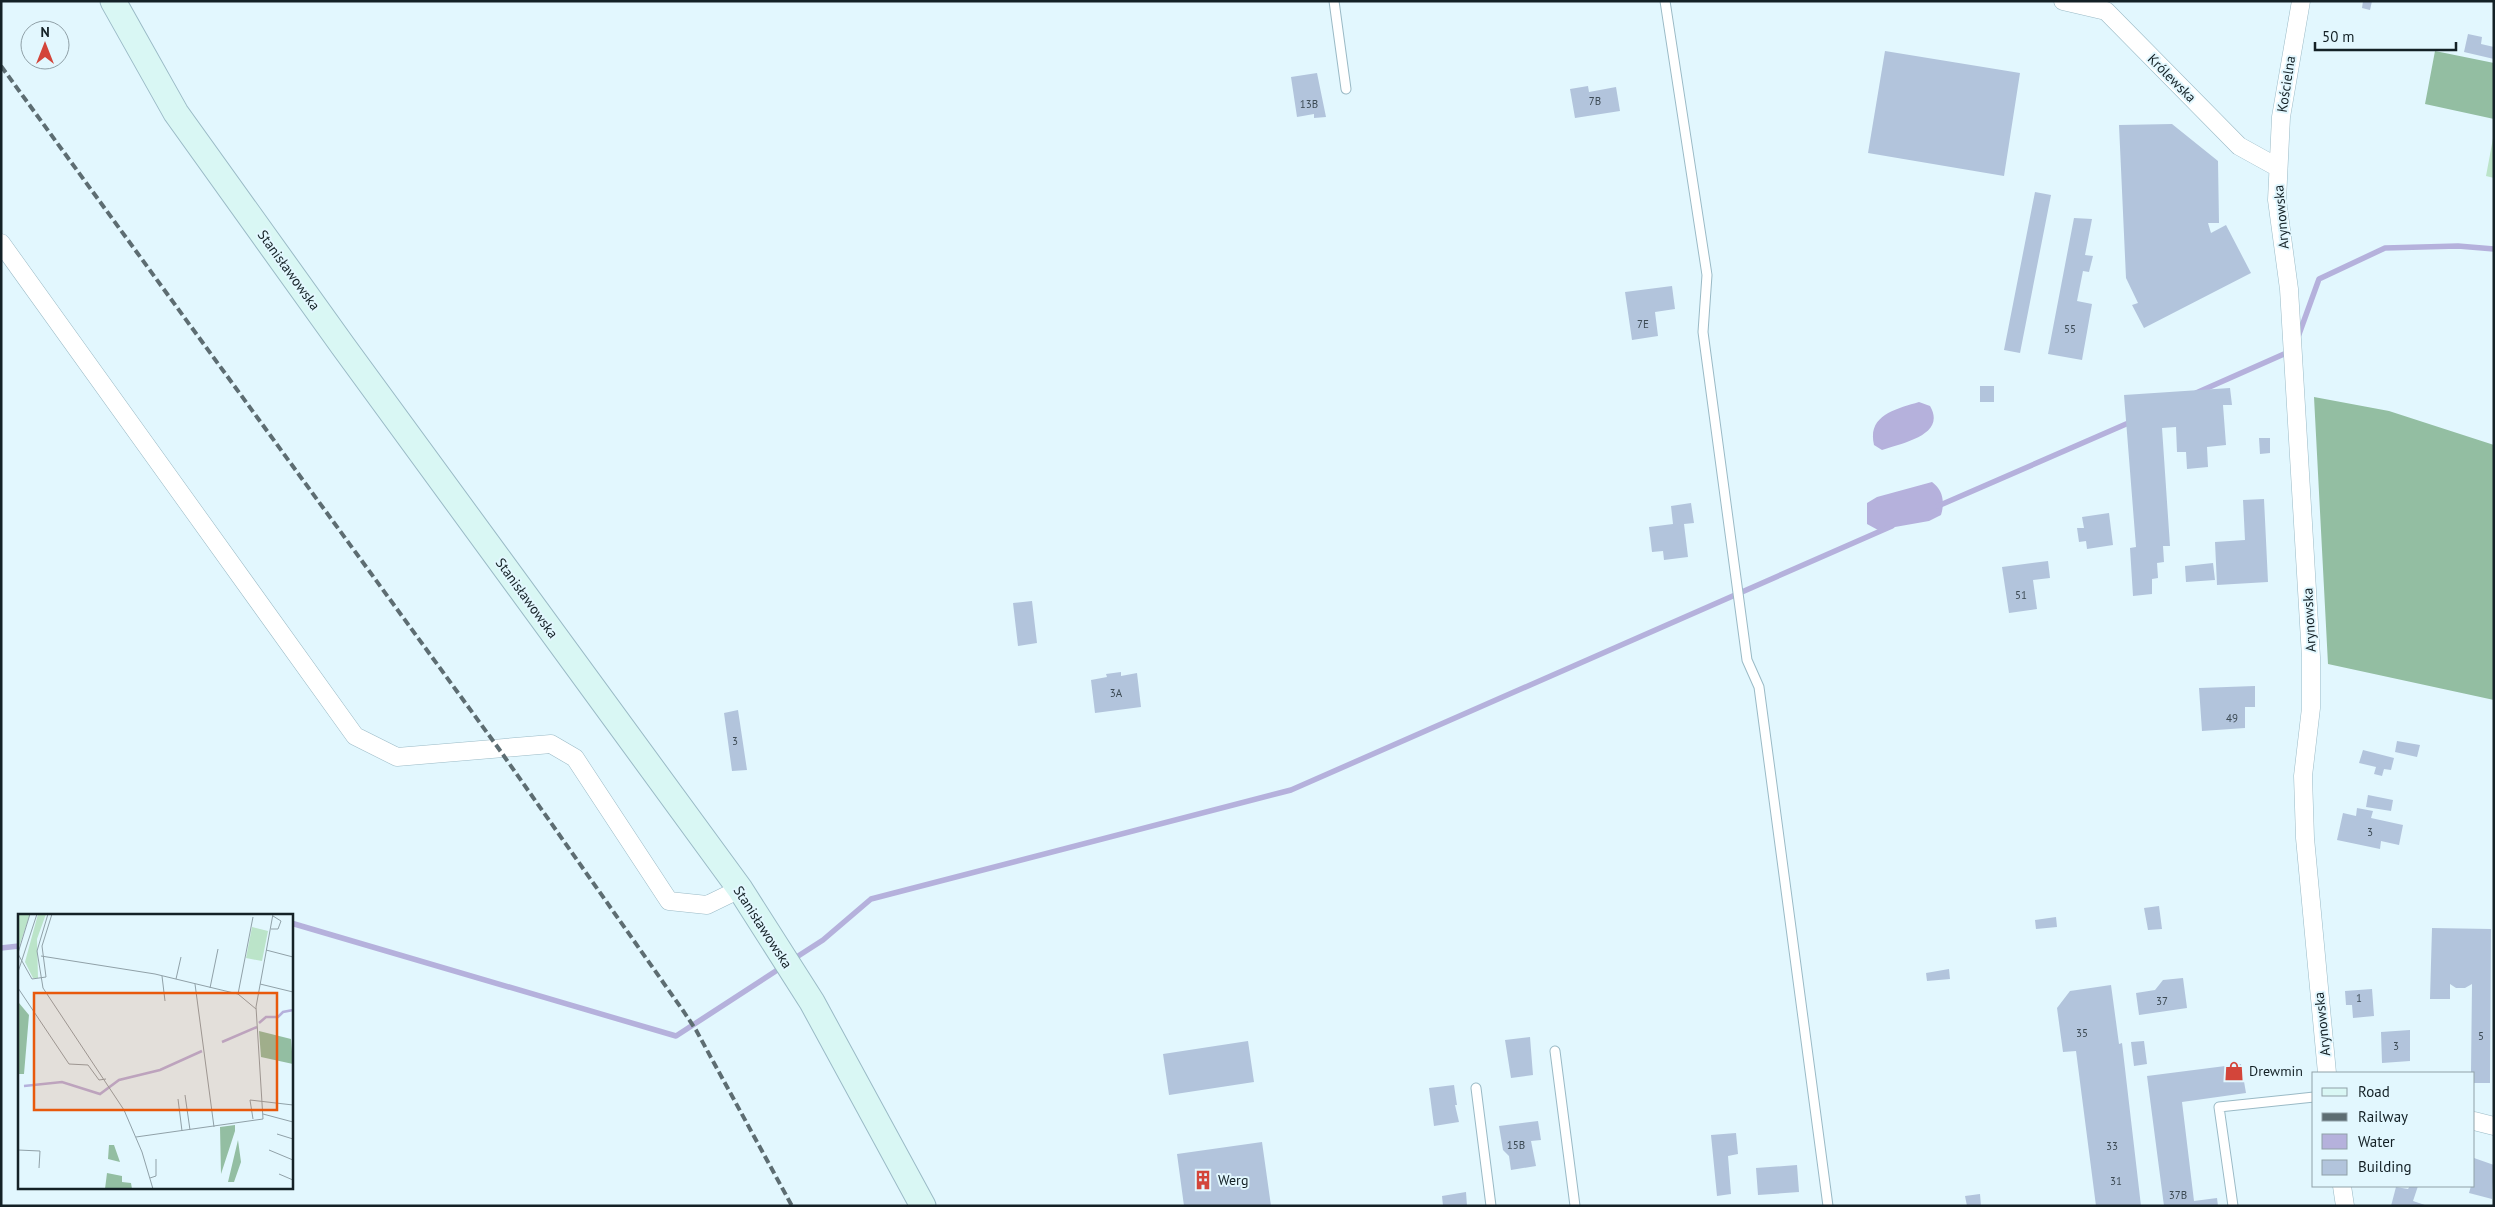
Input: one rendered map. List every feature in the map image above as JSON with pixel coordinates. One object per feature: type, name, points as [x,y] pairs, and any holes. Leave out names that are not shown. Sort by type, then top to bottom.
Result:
[{"type":"street","name":"Stanisławowska","points":[[113,1],[176,113],[343,346],[740,889],[812,1002],[924,1206]]},
{"type":"street","name":"Królewska","points":[[2063,1],[2094,4],[2106,11],[2239,146],[2277,167]]},
{"type":"street","name":"Kościelna","points":[[2277,167],[2284,90],[2301,1]]},
{"type":"street","name":"Arynowska","points":[[2277,167],[2279,221],[2289,289],[2311,657],[2312,708],[2303,776],[2306,860],[2327,1072]]},
{"type":"street","points":[[1,243],[355,736],[397,757],[551,744],[575,758],[670,901],[707,905],[740,889]]},
{"type":"street","points":[[2475,1121],[2494,1126]]},
{"type":"street","points":[[2342,1187],[2345,1206]]},
{"type":"lane","points":[[1334,1],[1346,89]]},
{"type":"lane","points":[[1665,1],[1707,275],[1703,332],[1735,572],[1747,660],[1759,687],[1828,1206]]},
{"type":"lane","points":[[1555,1051],[1575,1206]]},
{"type":"lane","points":[[1476,1088],[1492,1206]]},
{"type":"lane","points":[[2233,1206],[2219,1107],[2312,1097]]},
{"type":"green space","points":[[2435,51],[2494,63],[2494,119],[2425,104]]},
{"type":"green space","points":[[2494,133],[2494,178],[2486,176]]},
{"type":"green space","points":[[2314,397],[2389,411],[2494,445],[2494,700],[2328,664]]},
{"type":"water","points":[[1919,402],[1930,406],[1934,416],[1928,431],[1910,441],[1882,450],[1874,445],[1873,435],[1879,420],[1901,407]]},
{"type":"water","points":[[1932,482],[1941,493],[1943,505],[1941,515],[1929,521],[1878,530],[1867,524],[1867,503],[1877,497]]},
{"type":"building","points":[[2363,1],[2372,1],[2370,10],[2362,8]]},
{"type":"building","points":[[2468,34],[2482,37],[2481,44],[2494,47],[2494,59],[2464,52]]},
{"type":"building","points":[[1885,51],[2020,73],[2004,176],[1868,153]]},
{"type":"building","points":[[1317,73],[1326,117],[1314,118],[1314,114],[1297,117],[1291,77]]},
{"type":"building","points":[[1588,86],[1589,92],[1616,87],[1620,111],[1575,118],[1570,89]]},
{"type":"building","points":[[2172,124],[2218,161],[2219,223],[2208,223],[2211,233],[2226,225],[2251,273],[2144,328],[2132,305],[2138,303],[2126,278],[2119,125]]},
{"type":"building","points":[[2035,192],[2051,195],[2020,353],[2004,350]]},
{"type":"building","points":[[2074,218],[2092,219],[2085,255],[2093,256],[2089,272],[2083,271],[2077,301],[2092,304],[2082,360],[2048,354]]},
{"type":"building","points":[[1672,286],[1675,309],[1655,312],[1658,336],[1632,340],[1625,292]]},
{"type":"building","points":[[1980,386],[1994,386],[1994,402],[1980,402]]},
{"type":"building","points":[[2230,388],[2232,405],[2223,405],[2226,445],[2207,447],[2208,467],[2187,469],[2186,452],[2177,452],[2176,427],[2162,428],[2170,546],[2163,546],[2164,562],[2157,563],[2158,578],[2152,579],[2152,594],[2133,596],[2130,548],[2136,547],[2124,395]]},
{"type":"building","points":[[2259,438],[2270,438],[2270,453],[2260,454]]},
{"type":"building","points":[[2264,499],[2268,582],[2217,585],[2215,542],[2245,540],[2243,500]]},
{"type":"building","points":[[1691,503],[1694,523],[1684,524],[1688,557],[1664,560],[1663,551],[1652,552],[1649,527],[1673,524],[1671,506]]},
{"type":"building","points":[[2109,513],[2113,545],[2087,549],[2086,541],[2079,542],[2077,528],[2084,528],[2082,517]]},
{"type":"building","points":[[2048,561],[2050,578],[2033,580],[2037,609],[2009,613],[2002,567]]},
{"type":"building","points":[[2213,563],[2215,580],[2186,582],[2185,566]]},
{"type":"building","points":[[1032,601],[1037,643],[1018,646],[1013,603]]},
{"type":"building","points":[[1121,672],[1121,676],[1137,673],[1141,707],[1095,713],[1091,680],[1107,677],[1106,674]]},
{"type":"building","points":[[2255,686],[2255,707],[2245,707],[2245,728],[2202,731],[2199,688]]},
{"type":"building","points":[[738,710],[747,770],[732,771],[724,713]]},
{"type":"building","points":[[2397,741],[2420,745],[2417,757],[2395,752]]},
{"type":"building","points":[[2363,750],[2394,758],[2391,770],[2384,769],[2382,776],[2374,774],[2376,767],[2359,763]]},
{"type":"building","points":[[2368,795],[2393,800],[2391,811],[2366,807]]},
{"type":"building","points":[[2357,808],[2373,811],[2371,818],[2403,825],[2399,845],[2381,841],[2380,849],[2337,840],[2343,813],[2356,816]]},
{"type":"building","points":[[2159,906],[2162,929],[2148,930],[2144,908]]},
{"type":"building","points":[[2056,917],[2057,927],[2036,929],[2035,920]]},
{"type":"building","points":[[2432,928],[2491,929],[2490,1083],[2475,1083],[2475,1072],[2471,1072],[2472,984],[2465,988],[2456,988],[2450,984],[2450,999],[2430,999]]},
{"type":"building","points":[[1949,969],[1950,979],[1927,981],[1926,973]]},
{"type":"building","points":[[2183,978],[2187,1008],[2139,1015],[2136,993],[2155,990],[2163,980]]},
{"type":"building","points":[[2111,985],[2119,1044],[2122,1043],[2141,1206],[2096,1206],[2076,1051],[2063,1052],[2057,1008],[2070,991]]},
{"type":"building","points":[[2372,989],[2374,1016],[2353,1018],[2352,1005],[2346,1005],[2345,991]]},
{"type":"building","points":[[2410,1030],[2410,1061],[2382,1063],[2381,1032]]},
{"type":"building","points":[[1530,1037],[1533,1075],[1511,1078],[1505,1040]]},
{"type":"building","points":[[1248,1041],[1254,1082],[1169,1095],[1163,1054]]},
{"type":"building","points":[[2144,1041],[2147,1064],[2134,1066],[2131,1042]]},
{"type":"building","points":[[2241,1064],[2246,1093],[2182,1102],[2194,1201],[2217,1198],[2218,1206],[2164,1206],[2147,1076]]},
{"type":"building","points":[[1454,1085],[1457,1105],[1455,1105],[1459,1122],[1434,1126],[1429,1088]]},
{"type":"building","points":[[1538,1121],[1541,1140],[1531,1141],[1536,1166],[1511,1170],[1509,1156],[1503,1150],[1499,1126]]},
{"type":"building","points":[[1736,1133],[1738,1154],[1728,1156],[1731,1194],[1717,1196],[1711,1135]]},
{"type":"building","points":[[1262,1142],[1271,1206],[1184,1206],[1177,1154]]},
{"type":"building","points":[[2475,1158],[2494,1165],[2492,1199],[2469,1193],[2471,1187],[2475,1187]]},
{"type":"building","points":[[1797,1165],[1799,1192],[1758,1195],[1756,1168]]},
{"type":"building","points":[[2396,1187],[2408,1189],[2409,1187],[2418,1187],[2413,1201],[2428,1206],[2391,1206]]},
{"type":"building","points":[[1466,1192],[1467,1206],[1443,1206],[1442,1196]]},
{"type":"building","points":[[1980,1194],[1981,1206],[1967,1206],[1965,1196]]},
{"type":"waterway","points":[[2298,337],[2319,279],[2385,248],[2458,246],[2494,249]]},
{"type":"waterway","points":[[2196,393],[2291,351]]},
{"type":"waterway","points":[[1938,506],[2133,421]]},
{"type":"waterway","points":[[792,960],[823,940],[871,899],[1291,790],[1892,526]]},
{"type":"waterway","points":[[292,923],[676,1036],[782,967]]},
{"type":"waterway","points":[[1,948],[18,946]]},
{"type":"railway","points":[[1,66],[499,749],[684,1012],[696,1030],[792,1206]]},
{"type":"place","name":"Drewmin","points":[[2234,1071]]},
{"type":"place","name":"Werg","points":[[1203,1180]]}]
